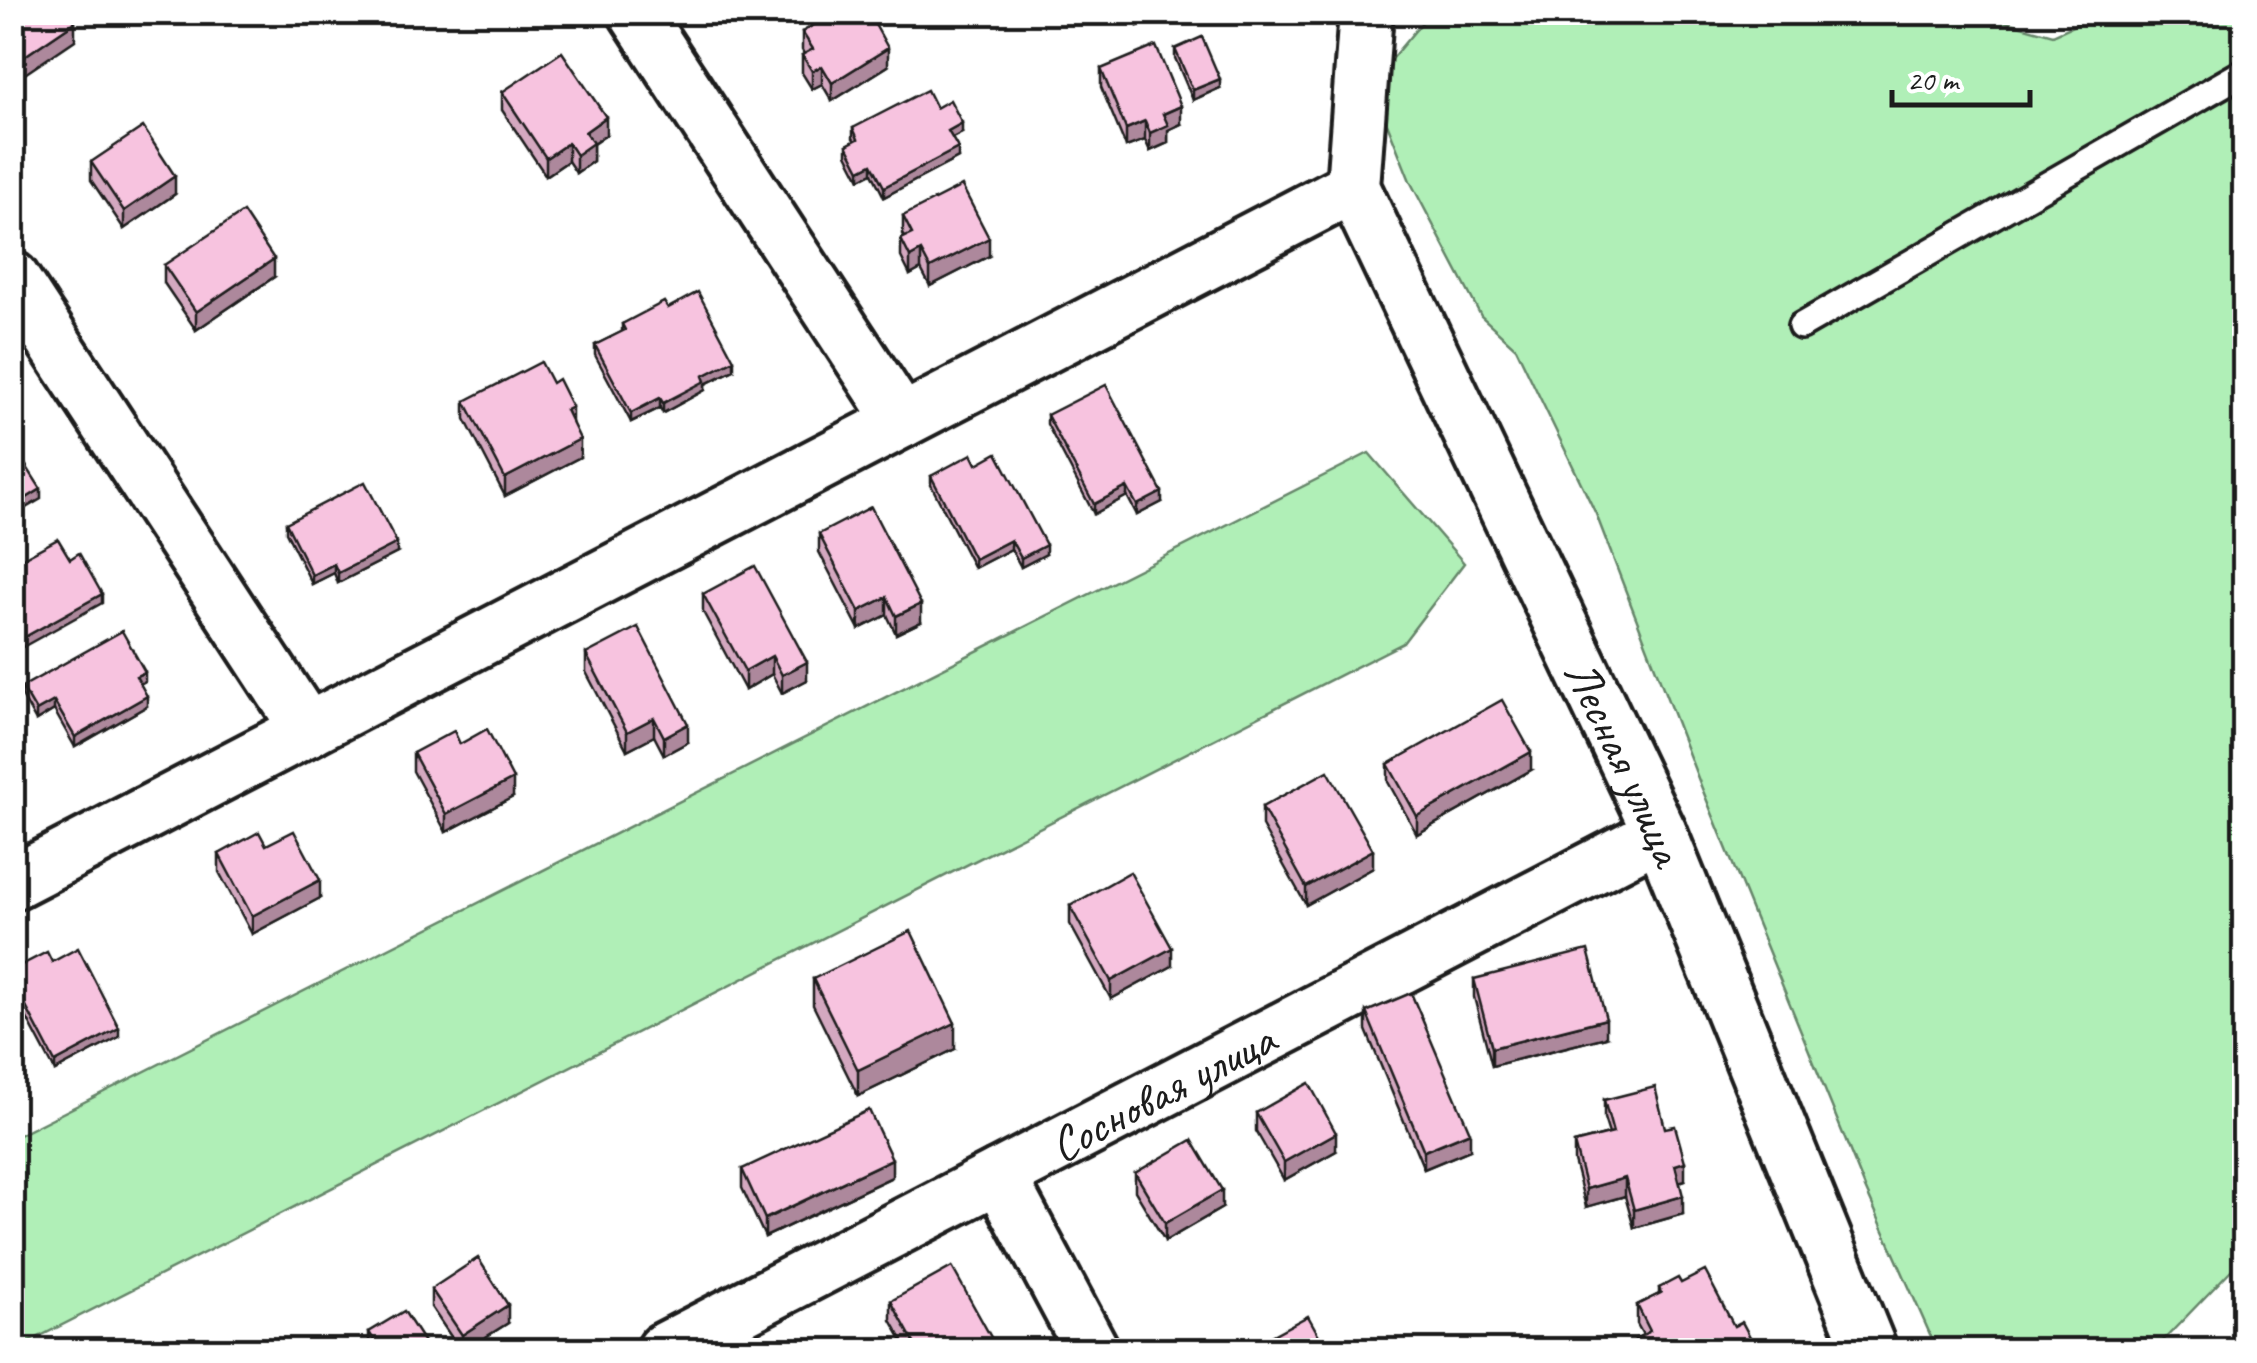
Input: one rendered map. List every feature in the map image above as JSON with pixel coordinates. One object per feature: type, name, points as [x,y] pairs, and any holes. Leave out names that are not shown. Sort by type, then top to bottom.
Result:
[{"type":"street","points":[[635,12],[902,421]]},
{"type":"street","points":[[12,882],[1353,188],[1366,12]]},
{"type":"street","name":"Лесная улица","points":[[1353,188],[1660,833],[1870,1350]]},
{"type":"street","points":[[12,278],[308,730]]},
{"type":"street","name":"Сосновая улица","points":[[663,1350],[1660,833]]},
{"type":"street","points":[[999,1176],[1092,1350]]},
{"type":"lane","points":[[1801,326],[2244,72]]},
{"type":"green space","points":[[1971,12],[2053,35],[2101,13],[2244,13],[2244,1221],[2233,1268],[2154,1350],[1937,1350],[1865,1188],[1701,786],[1596,514],[1516,348],[1481,316],[1410,181],[1371,83],[1430,13]]},
{"type":"green space","points":[[1369,453],[1464,563],[1403,643],[13,1350],[13,1138]]},
{"type":"building","points":[[12,12],[69,12],[75,22],[13,64]]},
{"type":"building","points":[[836,12],[868,12],[888,48],[832,83],[822,66],[812,71],[802,55],[813,49],[802,32]]},
{"type":"building","points":[[1202,37],[1220,79],[1193,90],[1175,49]]},
{"type":"building","points":[[1156,46],[1181,106],[1163,114],[1168,125],[1150,133],[1145,121],[1126,129],[1101,69]]},
{"type":"building","points":[[562,52],[606,117],[585,132],[593,143],[576,155],[568,143],[546,158],[502,92]]},
{"type":"building","points":[[927,90],[936,108],[950,100],[962,123],[948,131],[958,148],[884,187],[872,164],[860,170],[847,145],[858,139],[853,128]]},
{"type":"building","points":[[143,127],[175,176],[124,211],[91,162]]},
{"type":"building","points":[[962,186],[989,238],[930,268],[921,251],[910,257],[901,239],[912,234],[903,216]]},
{"type":"building","points":[[243,212],[274,259],[196,312],[164,265]]},
{"type":"building","points":[[698,292],[734,360],[663,403],[660,398],[631,413],[595,345],[625,330],[622,324],[664,302],[668,308]]},
{"type":"building","points":[[541,362],[552,383],[558,379],[572,407],[566,410],[580,439],[505,478],[465,401]]},
{"type":"building","points":[[1106,385],[1162,492],[1137,505],[1127,487],[1094,504],[1047,415]]},
{"type":"building","points":[[16,450],[41,489],[12,507],[12,452]]},
{"type":"building","points":[[997,453],[1046,545],[1021,558],[1011,540],[974,559],[931,476],[972,454],[977,464]]},
{"type":"building","points":[[365,482],[397,543],[338,573],[334,564],[312,575],[286,523]]},
{"type":"building","points":[[871,507],[921,604],[896,616],[887,597],[859,611],[819,534]]},
{"type":"building","points":[[58,539],[70,559],[79,553],[102,594],[12,644],[12,564]]},
{"type":"building","points":[[755,566],[807,662],[782,675],[772,656],[745,671],[703,594]]},
{"type":"building","points":[[638,627],[688,724],[664,737],[654,718],[627,732],[586,654]]},
{"type":"building","points":[[122,631],[145,672],[136,676],[147,696],[75,737],[54,701],[36,711],[22,687]]},
{"type":"building","points":[[1502,700],[1531,752],[1417,816],[1388,764]]},
{"type":"building","points":[[487,729],[513,779],[446,814],[413,753],[454,731],[460,744]]},
{"type":"building","points":[[1328,771],[1373,850],[1306,887],[1262,807]]},
{"type":"building","points":[[294,831],[320,880],[252,916],[219,854],[259,832],[266,845]]},
{"type":"building","points":[[1130,872],[1172,948],[1111,981],[1070,906]]},
{"type":"building","points":[[911,931],[955,1023],[858,1070],[813,979]]},
{"type":"building","points":[[78,948],[119,1028],[55,1062],[12,980],[12,970],[47,952],[52,962]]},
{"type":"building","points":[[1588,950],[1606,1019],[1492,1048],[1474,979]]},
{"type":"building","points":[[1411,993],[1470,1132],[1424,1151],[1366,1012]]},
{"type":"building","points":[[1309,1083],[1336,1133],[1284,1162],[1256,1113]]},
{"type":"building","points":[[1655,1087],[1665,1128],[1675,1126],[1685,1162],[1675,1165],[1683,1196],[1634,1210],[1625,1178],[1586,1189],[1574,1143],[1613,1133],[1604,1100]]},
{"type":"building","points":[[869,1110],[892,1159],[765,1219],[742,1169]]},
{"type":"building","points":[[1192,1140],[1222,1190],[1165,1223],[1135,1173]]},
{"type":"building","points":[[478,1258],[508,1305],[462,1335],[431,1289]]},
{"type":"building","points":[[952,1267],[998,1350],[918,1350],[891,1301]]},
{"type":"building","points":[[1705,1271],[1734,1326],[1742,1322],[1757,1350],[1641,1350],[1635,1339],[1650,1331],[1637,1305],[1661,1293],[1659,1288],[1678,1278],[1681,1283]]},
{"type":"building","points":[[404,1311],[429,1350],[380,1350],[369,1332]]},
{"type":"building","points":[[1308,1316],[1327,1350],[1245,1350]]}]
